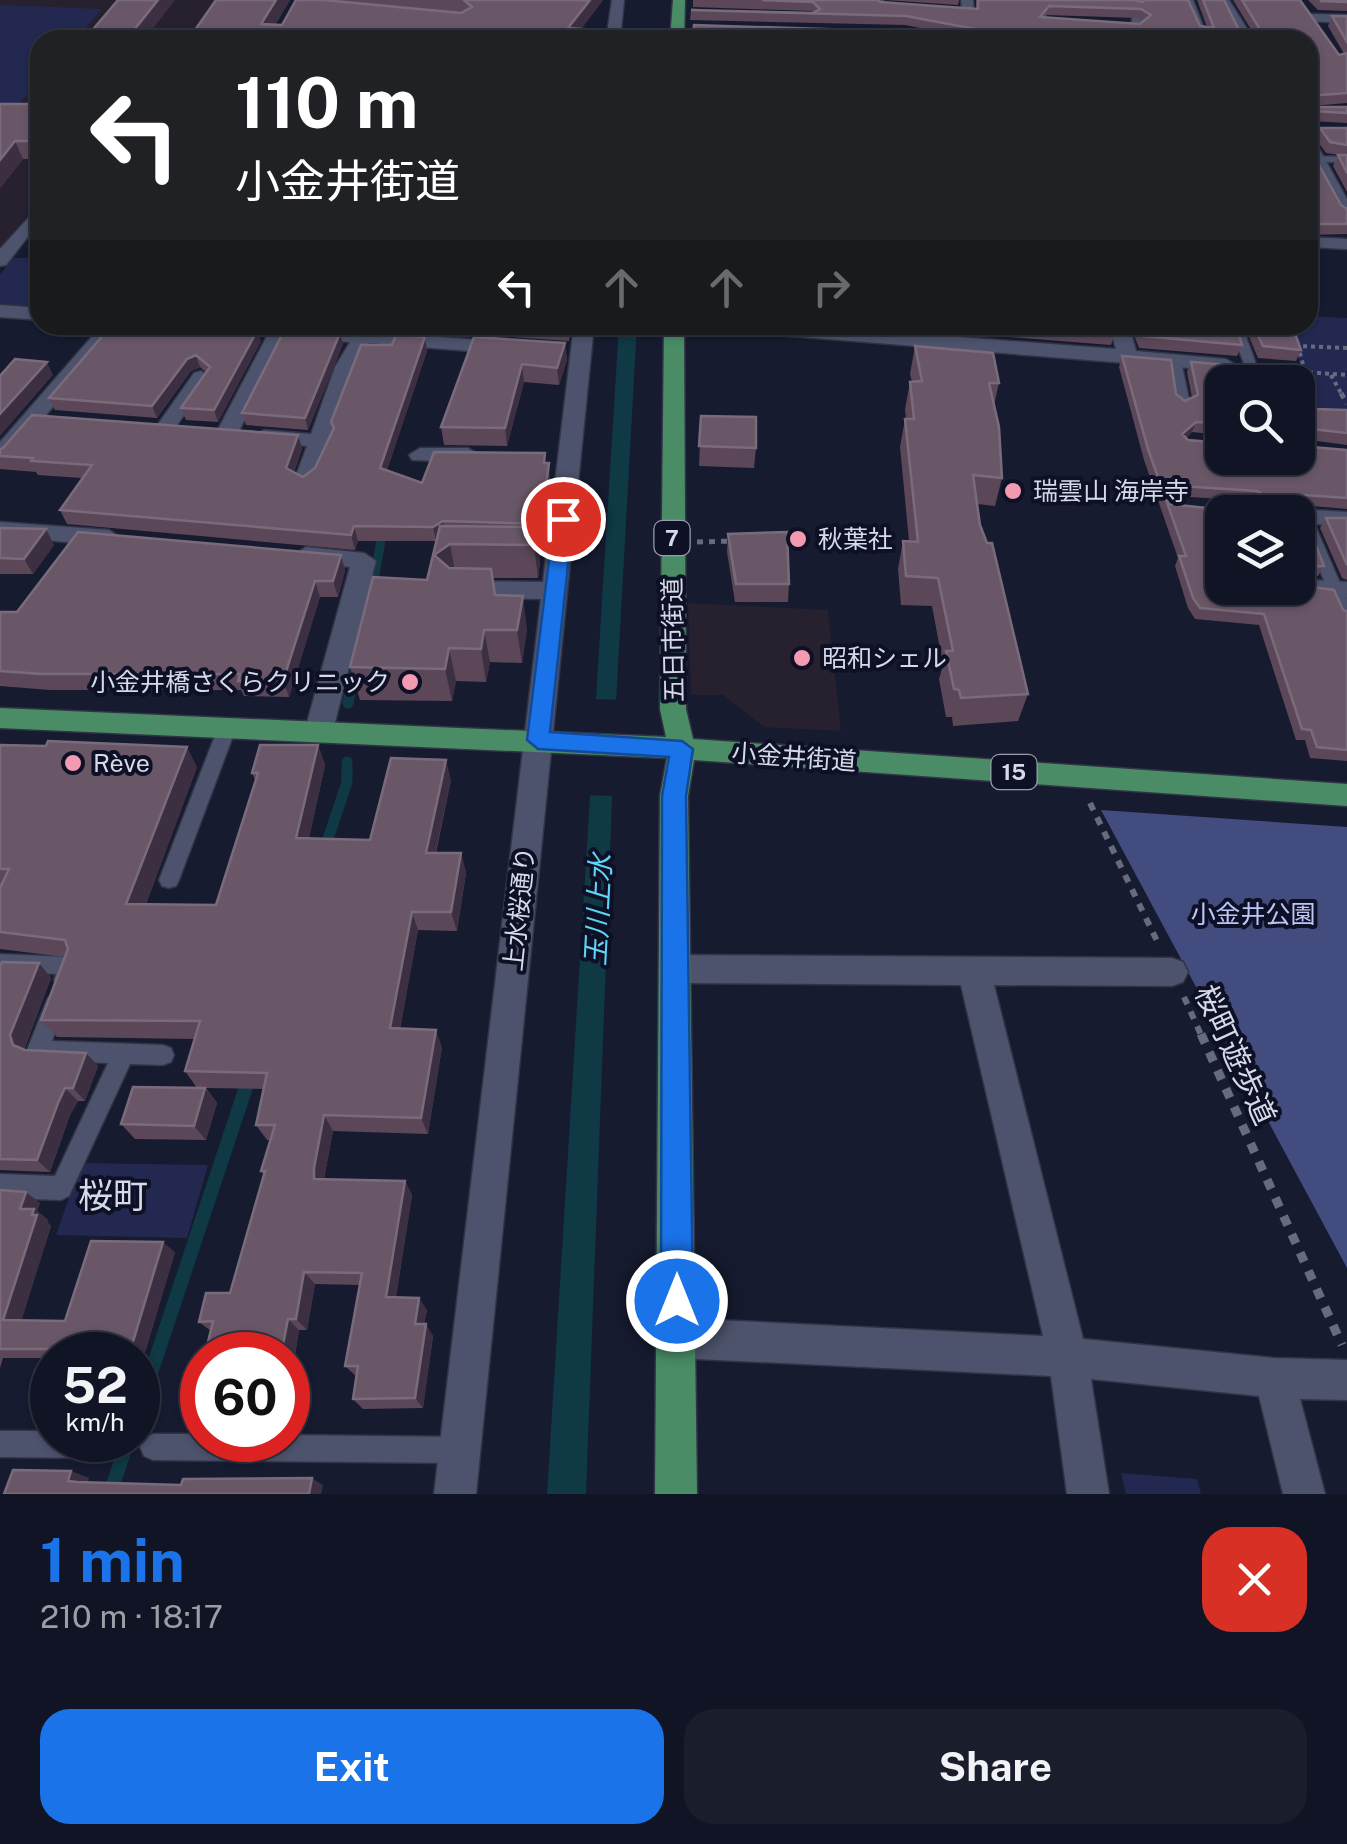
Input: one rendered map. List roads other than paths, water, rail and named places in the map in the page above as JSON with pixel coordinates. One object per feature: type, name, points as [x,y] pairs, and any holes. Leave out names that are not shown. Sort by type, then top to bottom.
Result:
[{"type":"main road","name":"五日市街道","points":[[674,335],[674,709],[682,749],[674,796],[676,1494]]},
{"type":"main road","name":"小金井街道","points":[[0,718],[616,744],[1347,795]]},
{"type":"street","points":[[613,0],[613,30]]},
{"type":"street","points":[[919,10],[969,13],[967,0]]},
{"type":"street","points":[[1223,0],[1241,30]]},
{"type":"street","points":[[1123,2],[1141,2],[1141,30]]},
{"type":"street","points":[[1322,32],[1309,14],[1347,20]]},
{"type":"street","points":[[678,20],[696,20]]},
{"type":"street","points":[[1120,26],[1132,30]]},
{"type":"street","points":[[1318,131],[1327,131]]},
{"type":"street","points":[[1318,162],[1341,195],[1347,214]]},
{"type":"street","points":[[0,261],[30,223]]},
{"type":"street","points":[[1318,243],[1347,244]]},
{"type":"street","points":[[0,311],[30,313]]},
{"type":"street","points":[[3,447],[42,419],[105,335]]},
{"type":"street","points":[[211,432],[277,335]]},
{"type":"street","points":[[352,335],[530,349]]},
{"type":"street","name":"上水桜通り","points":[[456,1494],[556,591],[550,550],[573,352],[580,335]]},
{"type":"street","points":[[867,335],[1224,365]]},
{"type":"street","points":[[1045,335],[1048,348]]},
{"type":"street","points":[[1122,335],[1128,356]]},
{"type":"street","points":[[305,481],[345,367],[366,338]]},
{"type":"street","points":[[201,376],[156,427],[322,441]]},
{"type":"street","points":[[420,455],[495,456]]},
{"type":"street","points":[[1315,517],[1347,520]]},
{"type":"street","points":[[0,529],[135,540]]},
{"type":"street","points":[[56,566],[78,535]]},
{"type":"street","points":[[288,554],[364,560],[319,730]]},
{"type":"street","points":[[1315,588],[1341,589]]},
{"type":"street","points":[[456,589],[556,591]]},
{"type":"street","points":[[676,968],[1172,972]]},
{"type":"street","points":[[974,971],[1068,1357],[1088,1494]]},
{"type":"street","points":[[677,1338],[1068,1357],[1274,1378],[1347,1380]]},
{"type":"street","points":[[1274,1378],[1304,1494]]},
{"type":"lane","points":[[1190,0],[1202,30]]},
{"type":"lane","points":[[1318,159],[1347,160]]},
{"type":"lane","points":[[1242,335],[1258,365]]},
{"type":"lane","points":[[1175,361],[1183,404]]},
{"type":"lane","points":[[1315,542],[1341,589],[1347,617]]},
{"type":"lane","points":[[169,880],[228,728]]},
{"type":"lane","points":[[0,963],[69,966],[38,1050],[163,1055]]},
{"type":"lane","points":[[0,1186],[61,1188],[123,1055]]},
{"type":"lane","points":[[0,1444],[30,1444]]},
{"type":"lane","points":[[160,1448],[460,1450]]},
{"type":"water","name":"玉川上水","points":[[618,335],[636,335],[615,721],[586,1494],[547,1494]]},
{"type":"waterway","points":[[383,358],[386,335]]},
{"type":"waterway","points":[[373,586],[383,529]]},
{"type":"waterway","points":[[353,677],[355,666]]},
{"type":"waterway","points":[[348,703],[353,675]]},
{"type":"waterway","points":[[325,848],[347,782],[347,762]]},
{"type":"waterway","points":[[160,1346],[249,1078]]},
{"type":"waterway","points":[[110,1494],[121,1462]]},
{"type":"place","name":"瑞雲山 海岸寺","points":[[1013,491]]},
{"type":"place","name":"秋葉社","points":[[798,539]]},
{"type":"place","name":"昭和シェル","points":[[802,658]]},
{"type":"place","name":"小金井橋さくらクリニック","points":[[410,682]]},
{"type":"place","name":"Rève","points":[[73,763]]},
{"type":"district","name":"桜町","points":[[113,1196]]},
{"type":"park label","name":"小金井公園","points":[[1253,914]]}]
